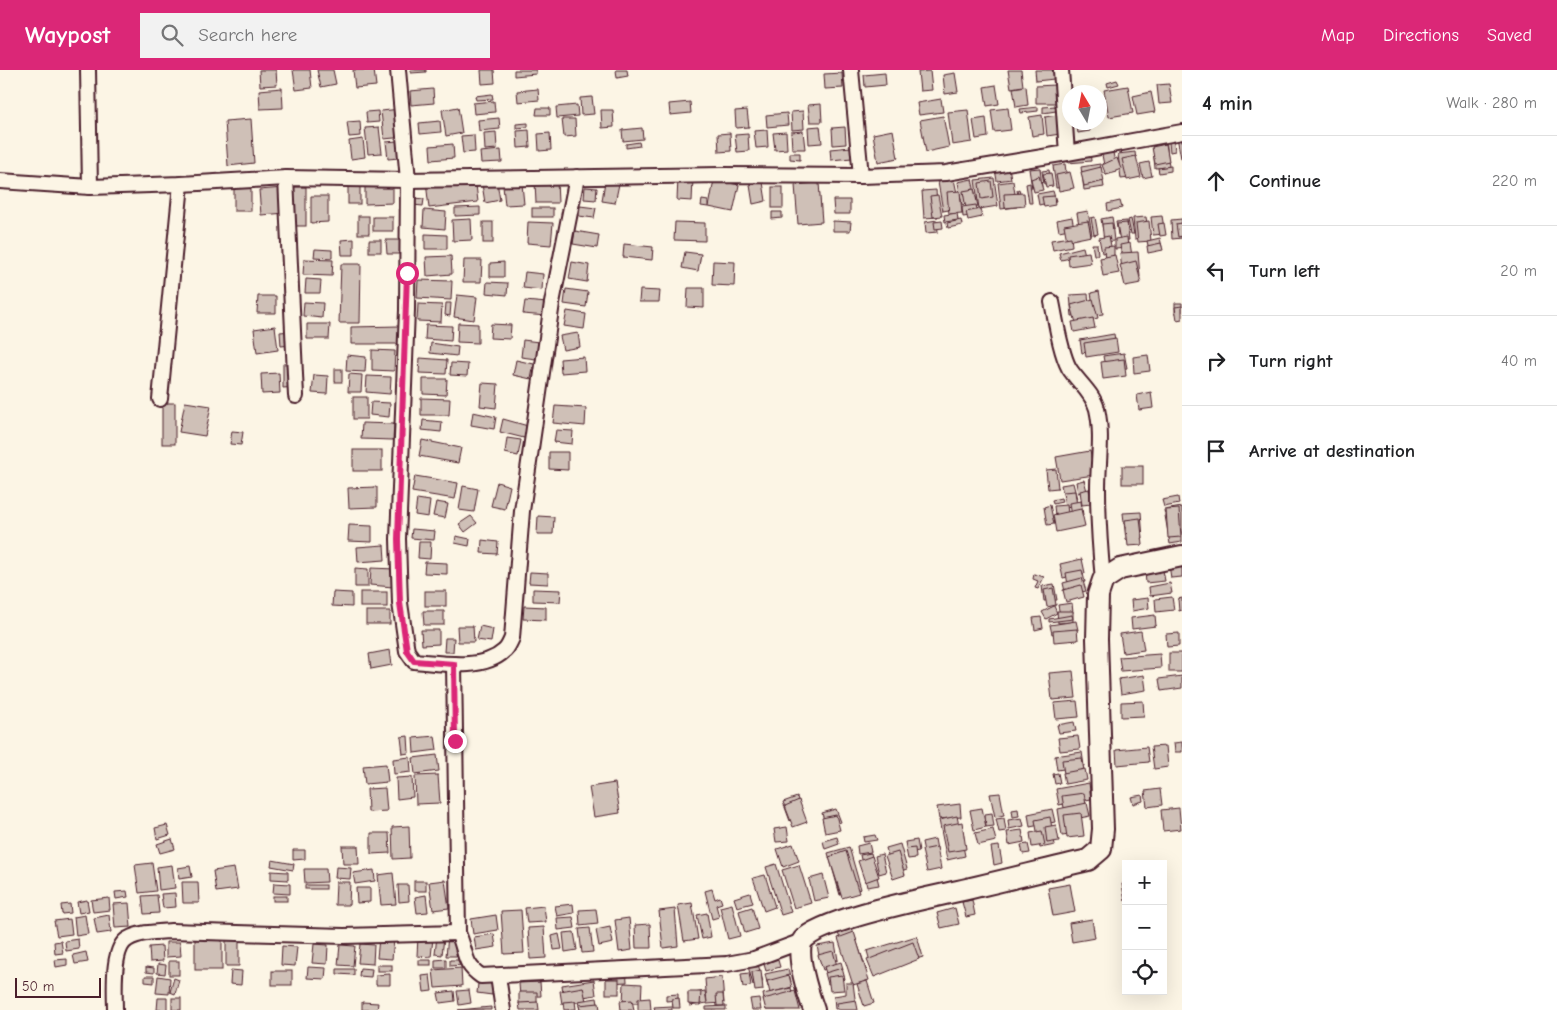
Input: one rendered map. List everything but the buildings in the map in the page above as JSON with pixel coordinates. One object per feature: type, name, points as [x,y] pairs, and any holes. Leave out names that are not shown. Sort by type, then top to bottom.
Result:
[{"type":"street","points":[[88,70],[90,187]]},
{"type":"street","points":[[398,70],[408,180],[407,310],[398,539],[400,603],[407,651],[414,661],[454,664],[488,662],[505,651],[512,638],[522,511],[552,303],[577,177]]},
{"type":"street","points":[[850,70],[861,176]]},
{"type":"street","points":[[1060,70],[1067,153]]},
{"type":"street","points":[[0,181],[90,187],[286,178],[408,180],[577,177],[861,176],[946,173],[1182,132]]},
{"type":"street","points":[[286,178],[296,396]]},
{"type":"street","points":[[160,399],[181,184]]},
{"type":"street","points":[[454,664],[458,933],[464,945],[466,960],[471,969],[481,976],[727,964],[754,960],[802,941],[818,930],[873,911],[1088,860],[1101,849],[1103,829],[1097,639],[1098,595],[1102,580],[1098,488],[1100,431],[1096,407],[1069,367],[1060,340],[1052,302]]},
{"type":"street","points":[[1102,580],[1120,569],[1182,556]]},
{"type":"street","points":[[115,1010],[115,969],[119,950],[126,939],[143,934],[171,931],[344,936],[458,933]]},
{"type":"street","points":[[802,941],[800,952],[808,993],[814,1010]]},
{"type":"street","points":[[498,976],[503,1010]]},
{"type":"route","points":[[407,273],[398,539],[400,603],[407,651],[414,661],[454,664],[455,741]]}]
